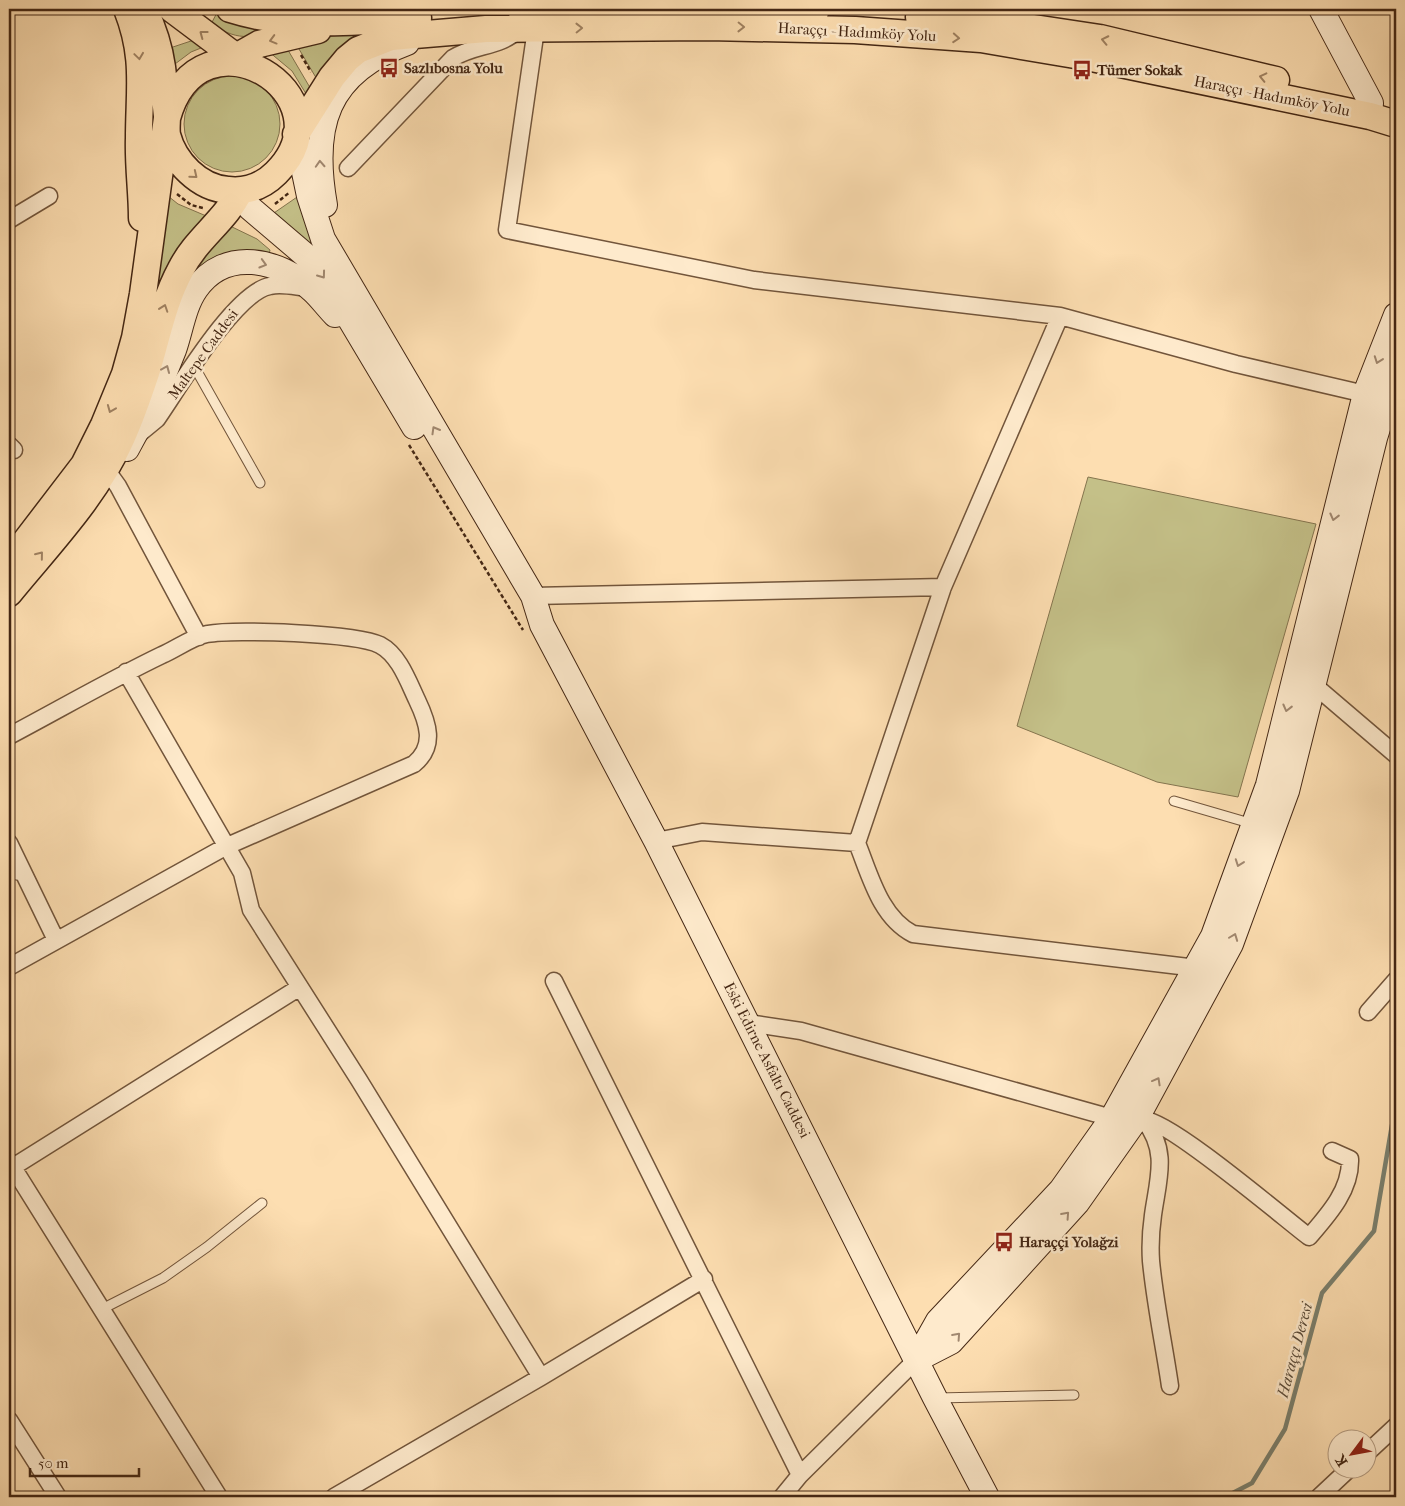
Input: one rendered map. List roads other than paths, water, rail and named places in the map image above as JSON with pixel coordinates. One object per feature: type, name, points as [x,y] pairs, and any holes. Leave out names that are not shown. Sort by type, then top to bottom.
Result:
[{"type":"main road","points":[[127,9],[136,38],[142,78],[138,137],[142,216],[140,248],[145,278]]},
{"type":"main road","points":[[144,9],[158,47],[167,118],[167,134],[182,165],[194,177],[224,190],[240,191],[255,187],[274,176],[290,155],[296,134]]},
{"type":"main road","points":[[172,9],[236,57],[256,64],[280,81],[290,94],[294,107],[296,134],[305,180],[316,222],[323,239],[387,364],[534,631]]},
{"type":"main road","points":[[230,9],[257,16],[355,22],[586,9]]},
{"type":"main road","name":"Haraççı - Hadımköy Yolu","points":[[756,9],[986,23],[1100,38],[1370,109],[1396,124]]},
{"type":"main road","points":[[1321,9],[1370,109]]},
{"type":"main road","points":[[9,563],[84,465],[104,425],[125,374],[136,338],[167,118],[171,100],[185,78],[208,63],[236,57],[259,44],[355,22]]},
{"type":"main road","name":"Haraççı - Hadımköy Yolu","points":[[296,134],[323,90],[347,59],[370,44],[392,37],[436,32],[528,29],[708,27],[835,30],[986,23]]},
{"type":"main road","points":[[387,364],[385,327],[332,233],[324,204],[319,143],[326,114],[335,96],[349,77],[389,50],[436,32]]},
{"type":"main road","name":"Haraççı - Hadımköy Yolu","points":[[1370,109],[1396,107]]},
{"type":"main road","points":[[240,191],[243,200],[259,216],[311,260],[387,364],[533,596],[534,631]]},
{"type":"main road","points":[[12,601],[105,468],[129,419],[146,373],[158,327],[181,268],[199,241],[226,216],[240,191]]},
{"type":"main road","points":[[105,468],[124,454],[134,437],[174,349],[196,290],[216,270],[228,263],[241,261],[256,262],[290,274],[311,289],[339,321],[372,366],[387,364]]},
{"type":"main road","points":[[916,1360],[951,1342],[1077,1203],[1129,1120],[1206,969],[1231,944],[1263,827],[1287,791],[1304,682],[1396,315]]},
{"type":"main road","points":[[1375,398],[1396,370]]},
{"type":"main road","name":"Eski Edirne Asfaltı Caddesi","points":[[534,631],[656,841],[935,1398],[987,1497]]},
{"type":"street","points":[[348,168],[453,58],[464,52],[503,42],[528,29]]},
{"type":"street","points":[[528,29],[507,230],[754,280],[1060,316],[1236,364],[1375,398]]},
{"type":"street","points":[[9,220],[49,196]]},
{"type":"street","name":"Maltepe Caddesi","points":[[134,437],[157,419],[238,306],[252,295],[271,285],[311,289]]},
{"type":"street","points":[[1060,316],[943,587],[857,843],[879,898],[901,928],[913,934],[1206,969]]},
{"type":"street","points":[[105,468],[118,486],[199,638]]},
{"type":"street","points":[[533,596],[943,587]]},
{"type":"street","points":[[9,736],[126,672],[206,634],[270,633],[352,638],[380,645],[393,656],[400,666],[423,712],[429,735],[425,753],[414,764],[225,847],[9,967]]},
{"type":"street","points":[[126,672],[225,847],[242,873],[251,910],[541,1377]]},
{"type":"street","points":[[1304,682],[1396,755]]},
{"type":"street","points":[[656,841],[702,832],[857,843]]},
{"type":"street","points":[[9,843],[17,875],[56,940]]},
{"type":"street","points":[[1368,1012],[1396,980]]},
{"type":"street","points":[[554,981],[704,1279],[800,1476]]},
{"type":"street","points":[[219,1497],[11,1164],[300,987]]},
{"type":"street","points":[[748,1023],[801,1032],[1129,1120],[1160,1125],[1194,1147],[1309,1237],[1343,1192],[1350,1172],[1350,1159],[1332,1151]]},
{"type":"street","points":[[1129,1120],[1153,1131],[1160,1151],[1160,1178],[1152,1216],[1151,1260],[1170,1386]]},
{"type":"street","points":[[334,1497],[541,1377],[704,1279]]},
{"type":"street","points":[[782,1497],[800,1476],[916,1360]]},
{"type":"street","points":[[9,1420],[58,1497]]},
{"type":"street","points":[[1378,1443],[1396,1426]]},
{"type":"street","points":[[1319,1497],[1339,1478]]},
{"type":"lane","points":[[194,366],[260,483]]},
{"type":"lane","points":[[1174,802],[1263,827]]},
{"type":"lane","points":[[102,1309],[163,1278],[207,1247],[262,1204]]},
{"type":"lane","points":[[935,1398],[1074,1395]]},
{"type":"waterway","name":"Haraççı Deresi","points":[[1225,1497],[1252,1483],[1285,1429],[1322,1293],[1374,1231],[1392,1125],[1396,1114]]},
{"type":"place","name":"Sazlıbosna Yolu","points":[[389,68]]},
{"type":"place","name":"Tümer Sokak","points":[[1082,70]]},
{"type":"place","name":"Haraççi Yolağzi","points":[[1004,1242]]}]
